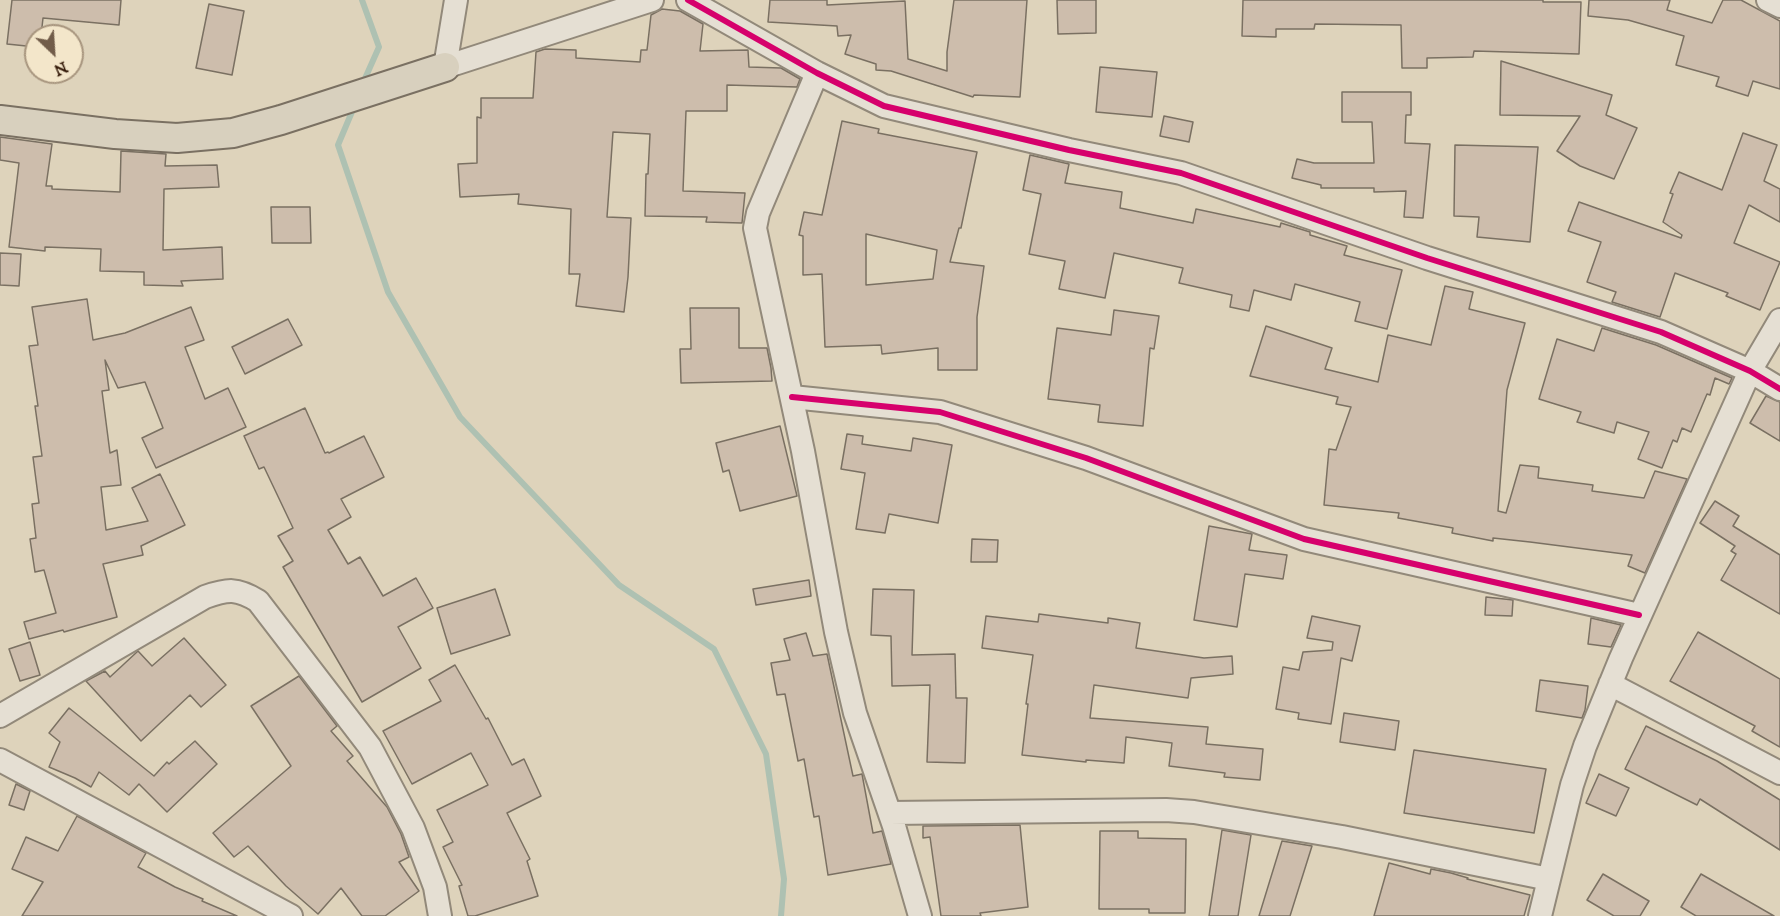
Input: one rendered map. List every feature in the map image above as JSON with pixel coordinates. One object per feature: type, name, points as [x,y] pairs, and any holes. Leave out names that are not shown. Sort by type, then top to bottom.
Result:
[{"type":"main road","points":[[0,120],[115,134],[177,138],[233,133],[281,120],[445,67]]},
{"type":"street","points":[[456,0],[445,67],[651,0]]},
{"type":"street","points":[[688,0],[817,73],[884,106],[1069,150],[1181,173],[1427,258],[1661,332],[1750,371],[1780,389]]},
{"type":"street","points":[[1768,0],[1780,6]]},
{"type":"street","points":[[817,73],[758,213],[755,228],[803,451],[838,643],[855,713],[890,813],[920,916]]},
{"type":"street","points":[[1540,916],[1575,776],[1610,684],[1750,371],[1780,320]]},
{"type":"street","points":[[792,397],[940,412],[1086,458],[1304,539],[1639,615]]},
{"type":"street","points":[[0,716],[205,597],[226,590],[244,592],[258,601],[370,747],[413,828],[435,886],[440,916]]},
{"type":"street","points":[[1610,684],[1780,773]]},
{"type":"street","points":[[0,696],[0,726]]},
{"type":"street","points":[[0,760],[291,916]]},
{"type":"street","points":[[890,813],[1166,810],[1194,812],[1342,837],[1549,879]]},
{"type":"building","points":[[12,0],[121,0],[119,25],[43,18],[42,24],[24,24],[24,46],[7,44]]},
{"type":"building","points":[[770,0],[827,0],[827,5],[905,1],[908,59],[947,71],[947,52],[954,0],[1027,0],[1020,97],[974,95],[973,97],[891,71],[876,70],[876,64],[845,54],[851,35],[838,36],[837,26],[768,22]]},
{"type":"building","points":[[1057,0],[1096,0],[1096,33],[1058,34]]},
{"type":"building","points":[[1243,0],[1581,2],[1579,54],[1474,51],[1473,57],[1427,58],[1427,68],[1402,68],[1401,25],[1315,24],[1314,29],[1276,29],[1276,37],[1242,36]]},
{"type":"building","points":[[1589,0],[1670,0],[1667,10],[1712,23],[1723,0],[1741,0],[1780,21],[1780,89],[1753,81],[1748,96],[1716,86],[1719,77],[1676,65],[1684,36],[1628,20],[1588,16]]},
{"type":"building","points":[[209,4],[244,11],[232,75],[196,68]]},
{"type":"building","points":[[662,9],[680,11],[703,24],[700,51],[748,50],[749,67],[781,68],[800,79],[797,87],[727,85],[727,111],[686,111],[683,191],[745,193],[742,223],[706,222],[707,217],[645,216],[650,134],[613,132],[607,217],[631,218],[624,312],[576,306],[580,274],[569,274],[571,209],[518,204],[519,194],[460,197],[458,164],[477,163],[477,117],[481,118],[481,98],[533,98],[536,52],[545,49],[576,50],[576,58],[640,62],[641,50],[647,50],[651,15]]},
{"type":"building","points":[[1501,61],[1612,95],[1606,115],[1637,128],[1614,179],[1580,166],[1557,151],[1580,116],[1500,115]]},
{"type":"building","points":[[1100,67],[1157,72],[1152,117],[1096,112]]},
{"type":"building","points":[[1342,92],[1411,92],[1411,115],[1406,115],[1405,143],[1430,144],[1423,218],[1404,217],[1406,191],[1374,192],[1374,188],[1321,188],[1321,185],[1292,178],[1297,159],[1314,163],[1374,163],[1372,122],[1342,122]]},
{"type":"building","points":[[1164,116],[1193,122],[1189,142],[1160,136]]},
{"type":"building","points":[[842,121],[879,129],[878,133],[977,152],[961,228],[959,228],[950,262],[984,266],[977,317],[977,370],[938,370],[938,348],[882,354],[881,345],[825,347],[822,274],[803,275],[803,236],[799,235],[804,212],[822,215]],"holes":[[[866,234],[937,250],[933,279],[866,285]]]},
{"type":"building","points":[[1743,133],[1777,145],[1764,181],[1780,189],[1780,222],[1749,205],[1734,243],[1780,262],[1760,310],[1726,296],[1728,293],[1675,273],[1660,317],[1612,302],[1616,292],[1587,282],[1601,242],[1568,231],[1579,202],[1681,238],[1682,235],[1663,222],[1673,194],[1670,193],[1679,172],[1722,190]]},
{"type":"building","points":[[0,137],[52,144],[46,186],[52,186],[52,189],[120,192],[121,151],[166,154],[165,166],[217,165],[219,187],[164,189],[163,250],[222,247],[223,279],[181,281],[183,286],[144,285],[144,272],[100,271],[101,249],[45,247],[45,251],[9,247],[19,163],[0,160]]},
{"type":"building","points":[[1455,145],[1538,147],[1530,242],[1477,237],[1479,217],[1454,216]]},
{"type":"building","points":[[1030,155],[1069,164],[1065,183],[1122,192],[1120,208],[1193,223],[1196,209],[1280,227],[1281,223],[1347,246],[1344,255],[1402,270],[1387,329],[1355,321],[1360,302],[1295,284],[1291,300],[1254,290],[1249,311],[1230,307],[1232,295],[1179,283],[1183,268],[1114,253],[1105,298],[1059,289],[1065,261],[1029,254],[1041,194],[1023,190]]},
{"type":"building","points":[[271,207],[310,207],[311,243],[272,243]]},
{"type":"building","points":[[0,253],[21,254],[19,286],[0,285]]},
{"type":"building","points":[[1445,286],[1473,292],[1469,309],[1525,323],[1507,390],[1498,511],[1506,513],[1520,465],[1539,467],[1538,478],[1593,485],[1592,491],[1644,498],[1655,471],[1687,479],[1645,573],[1628,566],[1632,555],[1493,538],[1493,541],[1452,533],[1453,528],[1398,518],[1399,513],[1324,505],[1329,449],[1336,450],[1351,407],[1336,404],[1338,397],[1250,376],[1266,326],[1332,348],[1325,369],[1378,382],[1388,335],[1431,345]]},
{"type":"building","points":[[87,299],[93,340],[125,333],[191,307],[204,340],[185,347],[205,399],[228,388],[246,427],[156,468],[142,438],[163,428],[145,382],[118,388],[105,360],[109,390],[102,391],[110,453],[117,450],[121,485],[101,487],[106,530],[148,521],[132,488],[160,474],[185,525],[141,546],[143,555],[103,564],[117,617],[29,639],[24,622],[56,613],[44,570],[35,572],[30,539],[36,538],[32,504],[39,503],[33,457],[42,456],[35,406],[38,406],[29,346],[38,345],[32,307]]},
{"type":"building","points":[[690,308],[739,308],[739,348],[767,348],[772,381],[681,383],[680,349],[691,349]]},
{"type":"building","points":[[1114,310],[1159,316],[1154,349],[1150,348],[1143,426],[1098,422],[1100,405],[1048,399],[1057,328],[1111,335]]},
{"type":"building","points":[[288,319],[302,345],[245,374],[232,347]]},
{"type":"building","points":[[1602,328],[1656,345],[1732,378],[1729,384],[1715,378],[1710,395],[1707,394],[1691,432],[1682,428],[1677,442],[1673,440],[1662,468],[1638,459],[1649,432],[1617,422],[1614,433],[1577,422],[1581,412],[1539,399],[1557,339],[1594,351]]},
{"type":"building","points":[[1766,396],[1780,402],[1780,441],[1750,423]]},
{"type":"building","points":[[305,408],[325,453],[364,436],[384,477],[341,499],[351,517],[328,530],[348,564],[360,557],[383,596],[416,578],[433,608],[398,627],[421,668],[362,702],[283,567],[293,561],[278,536],[293,528],[264,467],[259,469],[244,436]]},
{"type":"building","points":[[780,426],[797,496],[740,511],[729,470],[723,472],[716,443]]},
{"type":"building","points":[[847,434],[863,436],[862,444],[911,451],[913,438],[952,445],[938,523],[889,514],[885,533],[856,529],[865,473],[841,469]]},
{"type":"building","points":[[1715,501],[1739,516],[1733,526],[1780,555],[1780,614],[1721,580],[1736,554],[1731,551],[1735,546],[1700,523]]},
{"type":"building","points":[[1209,526],[1252,534],[1249,550],[1287,555],[1283,579],[1245,574],[1237,627],[1194,620]]},
{"type":"building","points":[[972,539],[998,540],[997,562],[971,562]]},
{"type":"building","points":[[809,580],[811,596],[756,605],[753,589]]},
{"type":"building","points":[[495,589],[510,635],[451,654],[437,608]]},
{"type":"building","points":[[873,589],[914,590],[912,655],[955,654],[956,698],[967,698],[965,763],[927,762],[930,685],[892,686],[891,636],[871,635]]},
{"type":"building","points":[[1486,597],[1513,600],[1512,616],[1485,615]]},
{"type":"building","points":[[1039,614],[1108,623],[1108,618],[1140,623],[1136,648],[1204,658],[1232,656],[1233,674],[1191,678],[1188,698],[1094,685],[1090,718],[1208,727],[1206,744],[1263,749],[1260,780],[1224,777],[1225,773],[1169,766],[1172,743],[1126,737],[1124,763],[1086,760],[1086,762],[1022,755],[1033,655],[982,648],[986,616],[1038,622]]},
{"type":"building","points":[[1312,616],[1360,626],[1352,661],[1341,658],[1331,724],[1298,719],[1299,713],[1276,709],[1283,667],[1299,670],[1303,652],[1332,650],[1333,642],[1307,638]]},
{"type":"building","points":[[1591,618],[1621,625],[1611,647],[1588,644]]},
{"type":"building","points":[[1698,632],[1780,679],[1780,747],[1752,731],[1755,726],[1670,681]]},
{"type":"building","points":[[806,633],[813,656],[827,654],[853,776],[862,774],[873,833],[882,831],[891,864],[828,875],[819,816],[814,817],[804,759],[798,761],[785,694],[777,695],[771,663],[790,660],[784,639]]},
{"type":"building","points":[[184,638],[226,685],[201,707],[190,695],[141,741],[86,681],[105,671],[110,677],[138,651],[152,666]]},
{"type":"building","points":[[30,642],[40,675],[20,681],[9,649]]},
{"type":"building","points":[[455,665],[486,719],[488,718],[512,765],[524,759],[541,796],[507,813],[530,859],[527,861],[538,896],[475,916],[468,916],[459,886],[462,885],[443,847],[453,842],[437,810],[488,785],[471,753],[412,784],[383,731],[441,701],[429,680]]},
{"type":"building","points":[[299,676],[337,726],[331,731],[353,756],[347,761],[387,807],[401,834],[409,857],[399,862],[419,891],[385,916],[362,916],[341,888],[318,914],[286,886],[248,846],[234,857],[213,833],[291,766],[251,706]]},
{"type":"building","points":[[1540,680],[1588,686],[1582,718],[1536,711]]},
{"type":"building","points":[[69,708],[154,776],[167,762],[169,764],[195,741],[217,764],[167,812],[139,784],[129,795],[99,772],[91,787],[49,767],[60,742],[49,733]]},
{"type":"building","points":[[1344,713],[1399,721],[1395,750],[1340,742]]},
{"type":"building","points":[[1646,726],[1717,761],[1780,800],[1780,850],[1700,799],[1697,805],[1625,769]]},
{"type":"building","points":[[1414,750],[1546,769],[1534,833],[1404,813]]},
{"type":"building","points":[[1599,774],[1629,788],[1616,816],[1586,803]]},
{"type":"building","points":[[16,784],[30,791],[24,810],[9,805]]},
{"type":"building","points":[[77,816],[146,853],[138,867],[203,899],[202,901],[237,916],[22,916],[43,882],[12,869],[26,837],[58,851]]},
{"type":"building","points":[[1020,825],[1028,907],[980,913],[981,916],[941,916],[930,837],[923,838],[923,826]]},
{"type":"building","points":[[1222,830],[1251,835],[1238,916],[1209,916]]},
{"type":"building","points":[[1100,831],[1138,831],[1138,838],[1186,839],[1185,913],[1149,913],[1149,909],[1099,909]]},
{"type":"building","points":[[1282,841],[1312,846],[1290,916],[1259,916]]},
{"type":"building","points":[[1389,863],[1430,874],[1431,869],[1451,873],[1530,895],[1524,916],[1374,916]]},
{"type":"building","points":[[1603,874],[1649,901],[1640,916],[1614,916],[1587,900]]},
{"type":"building","points":[[1701,874],[1774,916],[1696,916],[1681,907]]},
{"type":"waterway","points":[[362,0],[379,47],[363,83]]},
{"type":"waterway","points":[[354,107],[338,145],[388,292],[460,417],[619,585],[714,649],[766,754],[784,879],[781,916]]},
{"type":"cycle path","points":[[688,0],[817,73],[884,106],[1069,150],[1181,173],[1427,258],[1661,332],[1750,371],[1780,389]]},
{"type":"cycle path","points":[[792,397],[940,412],[1086,458],[1304,539],[1639,615]]}]
